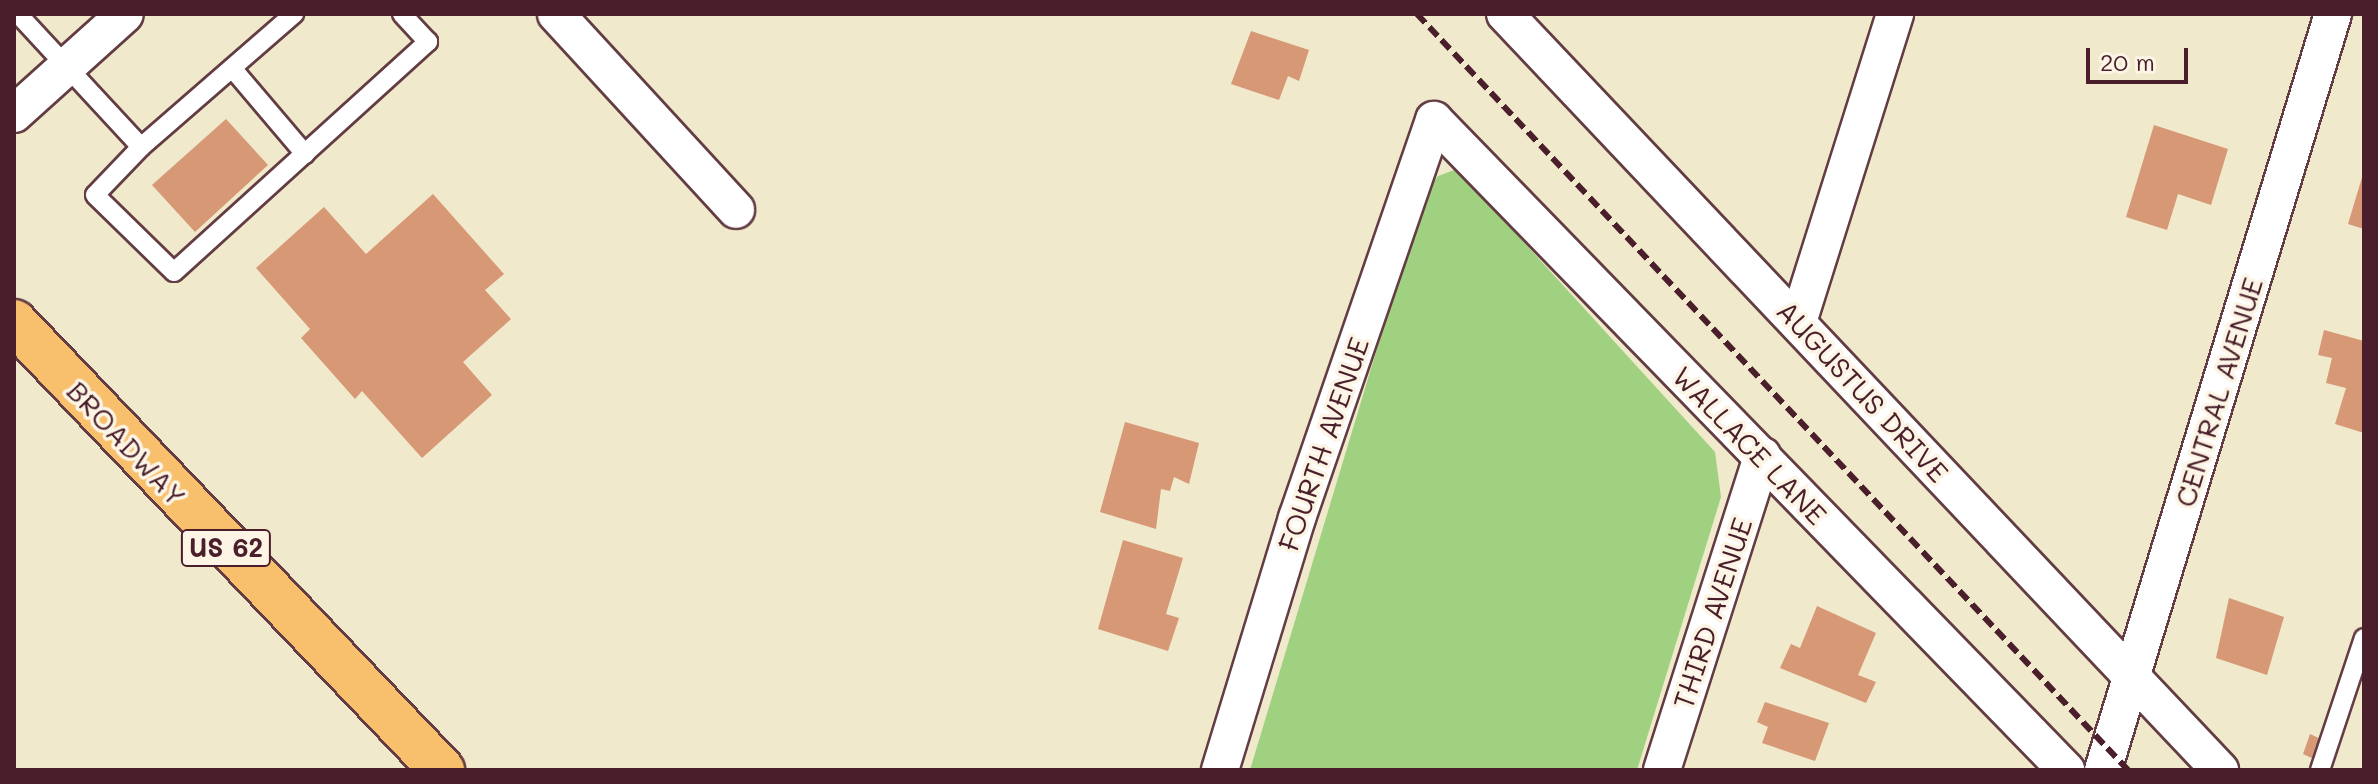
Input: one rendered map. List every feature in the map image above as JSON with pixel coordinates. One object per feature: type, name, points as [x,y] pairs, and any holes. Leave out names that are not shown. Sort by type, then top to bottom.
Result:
[{"type":"main road","name":"BROADWAY","points":[[14,322],[442,770]]},
{"type":"street","points":[[14,114],[125,14]]},
{"type":"street","points":[[556,14],[736,210]]},
{"type":"street","name":"AUGUSTUS DRIVE","points":[[1505,14],[2220,770]]},
{"type":"street","points":[[1798,322],[1895,14]]},
{"type":"street","name":"CENTRAL AVENUE","points":[[2103,770],[2333,14]]},
{"type":"street","name":"WALLACE LANE","points":[[1434,120],[2066,770]]},
{"type":"street","name":"FOURTH AVENUE","points":[[1220,770],[1434,120]]},
{"type":"street","name":"THIRD AVENUE","points":[[1662,770],[1762,456]]},
{"type":"lane","points":[[18,14],[141,147]]},
{"type":"lane","points":[[294,14],[141,147],[95,195],[174,272],[428,42],[402,14]]},
{"type":"lane","points":[[232,68],[305,154]]},
{"type":"lane","points":[[2320,770],[2364,638]]},
{"type":"green space","points":[[1457,169],[1715,452],[1721,497],[1637,770],[1250,770],[1423,196],[1438,176]]},
{"type":"building","points":[[1251,31],[1309,50],[1299,81],[1288,76],[1279,100],[1231,84]]},
{"type":"building","points":[[226,119],[268,165],[195,232],[152,185]]},
{"type":"building","points":[[2154,125],[2228,149],[2211,205],[2178,194],[2167,230],[2126,217]]},
{"type":"building","points":[[2364,174],[2364,229],[2348,224]]},
{"type":"building","points":[[433,194],[504,274],[485,290],[511,319],[463,362],[492,395],[422,458],[362,391],[355,399],[301,338],[310,329],[256,268],[324,207],[366,254]]},
{"type":"building","points":[[2324,330],[2364,341],[2364,433],[2335,424],[2346,388],[2326,383],[2332,358],[2318,355]]},
{"type":"building","points":[[1125,422],[1199,443],[1189,484],[1174,477],[1170,491],[1161,489],[1156,529],[1100,512]]},
{"type":"building","points":[[1123,540],[1183,558],[1166,614],[1179,618],[1168,651],[1098,629]]},
{"type":"building","points":[[2229,598],[2284,617],[2267,675],[2216,658]]},
{"type":"building","points":[[1817,606],[1876,633],[1858,675],[1876,682],[1866,703],[1780,668],[1791,644],[1800,648]]},
{"type":"building","points":[[1765,702],[1829,723],[1815,761],[1762,743],[1768,727],[1757,722]]},
{"type":"building","points":[[2310,734],[2323,740],[2314,759],[2303,754]]},
{"type":"railway","points":[[1417,14],[2128,770]]}]
